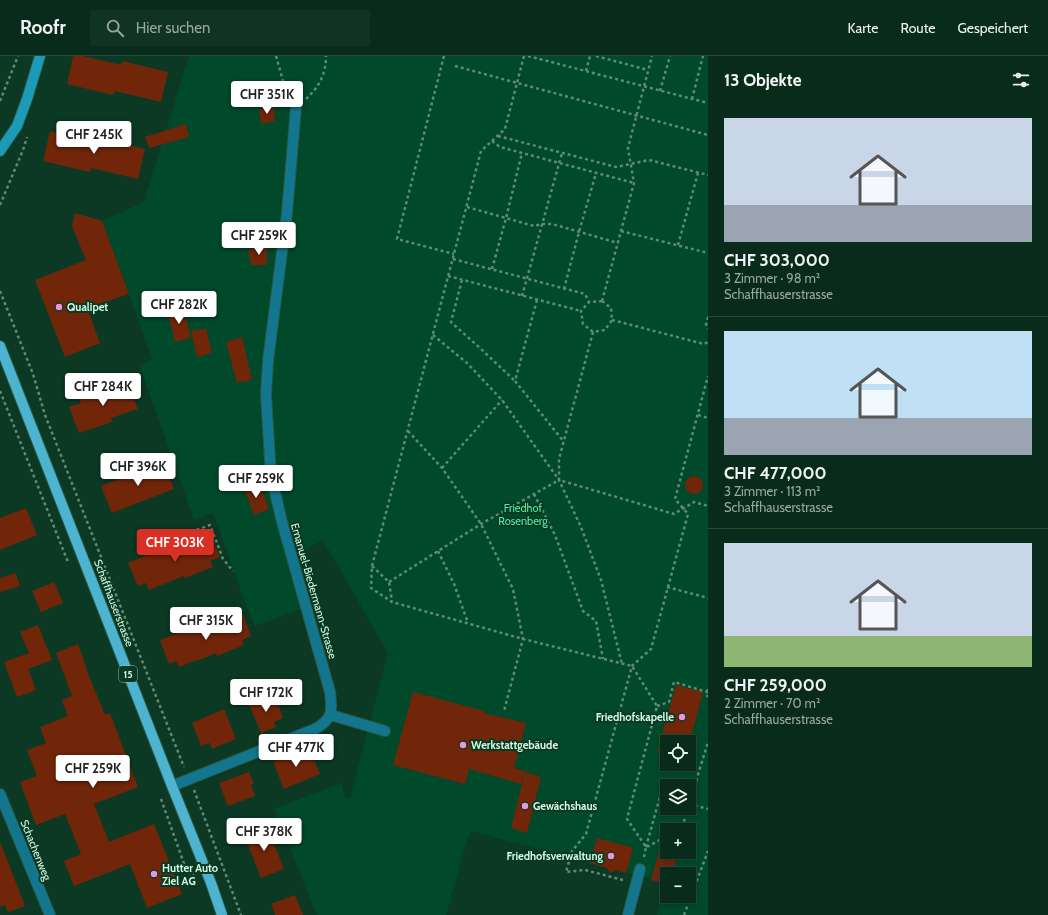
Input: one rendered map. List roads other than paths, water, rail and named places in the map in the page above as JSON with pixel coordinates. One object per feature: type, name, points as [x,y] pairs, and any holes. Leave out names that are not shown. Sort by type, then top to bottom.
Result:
[{"type":"main road","points":[[0,152],[17,126],[40,56]]},
{"type":"main road","name":"Schaffhauserstrasse","points":[[0,346],[211,883],[222,915]]},
{"type":"street","name":"Emanuel-Biedermann-Strasse","points":[[296,107],[286,213],[268,361],[266,395],[271,475],[282,522],[330,692],[331,715]]},
{"type":"street","points":[[172,786],[315,728],[325,723],[331,715],[385,731]]},
{"type":"street","name":"Schachenweg","points":[[0,794],[50,915]]},
{"type":"street","points":[[628,915],[640,869]]},
{"type":"place","name":"Qualipet","points":[[59,307]]},
{"type":"place","name":"Friedhofskapelle","points":[[682,717]]},
{"type":"place","name":"Werkstattgebäude","points":[[463,745]]},
{"type":"place","name":"Gewächshaus","points":[[525,806]]},
{"type":"place","name":"Friedhofsverwaltung","points":[[611,856]]},
{"type":"place","name":"Hutter Auto Ziel AG","points":[[154,874]]},
{"type":"park label","name":"Friedhof Rosenberg","points":[[523,514]]}]
